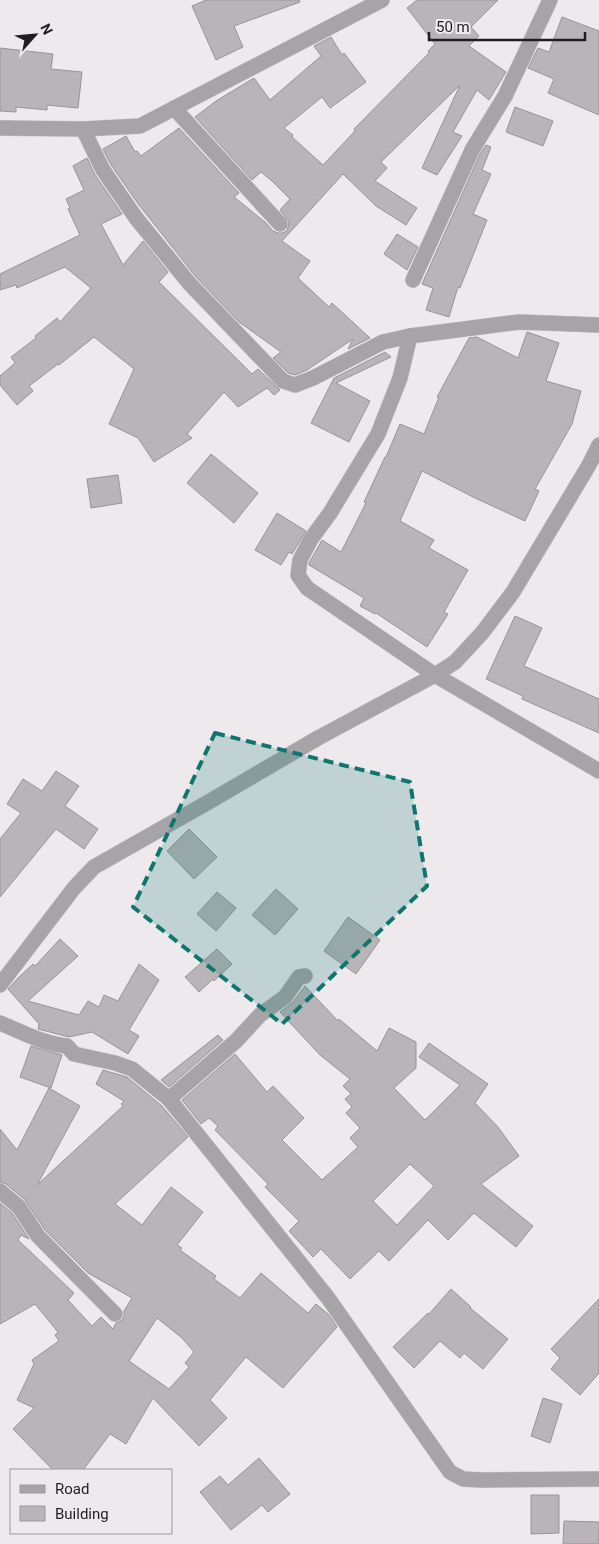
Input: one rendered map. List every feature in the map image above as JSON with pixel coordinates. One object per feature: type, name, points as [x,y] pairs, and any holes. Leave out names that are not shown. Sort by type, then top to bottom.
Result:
[{"type":"street","points":[[0,128],[83,129],[140,126],[382,0]]},
{"type":"street","points":[[413,280],[472,150],[505,96],[550,0]]},
{"type":"street","points":[[174,108],[280,224]]},
{"type":"street","points":[[83,129],[103,170],[136,218],[189,282],[283,381],[295,385],[313,378],[383,342],[410,336],[519,322],[599,325]]},
{"type":"street","points":[[410,336],[400,378],[378,434],[330,513],[311,539],[300,560],[298,576],[307,588],[435,675],[599,771]]},
{"type":"street","points":[[0,985],[74,888],[94,867],[318,738],[435,675],[455,662],[482,633],[512,592],[589,465],[599,445]]},
{"type":"street","points":[[169,1099],[236,1041],[260,1015],[285,997],[299,977],[305,976]]},
{"type":"street","points":[[0,1023],[43,1041],[67,1046],[74,1054],[115,1063],[132,1069],[169,1099],[328,1298],[450,1472],[463,1479],[480,1480],[599,1479]]},
{"type":"street","points":[[0,1190],[19,1207],[38,1236],[115,1314]]},
{"type":"highlighted area","points":[[215,733],[410,782],[427,886],[282,1024],[133,907]]},
{"type":"building","points":[[206,0],[299,0],[300,2],[234,26],[243,47],[216,60],[192,6]]},
{"type":"building","points":[[417,0],[498,0],[471,27],[479,36],[469,46],[506,72],[489,100],[477,90],[453,132],[462,136],[437,175],[422,168],[460,85],[381,162],[387,168],[375,181],[417,208],[406,225],[376,206],[343,174],[282,241],[310,261],[298,278],[329,307],[332,303],[370,338],[348,349],[353,339],[307,370],[295,375],[288,373],[273,358],[281,352],[239,322],[196,277],[139,205],[111,165],[103,149],[126,136],[135,152],[137,151],[141,156],[179,128],[239,193],[234,197],[265,222],[273,231],[282,233],[287,231],[289,222],[280,210],[290,199],[261,172],[252,180],[195,117],[216,101],[254,78],[270,100],[321,56],[314,46],[331,37],[342,55],[344,53],[366,82],[330,108],[322,97],[284,128],[323,165],[355,131],[354,129],[429,53],[428,51],[435,44],[407,8]]},
{"type":"building","points":[[562,17],[599,31],[599,115],[548,93],[554,79],[528,68],[538,48],[549,52]]},
{"type":"building","points":[[0,48],[53,54],[51,69],[82,72],[78,108],[47,105],[47,110],[16,107],[16,112],[0,111]]},
{"type":"building","points":[[515,107],[553,121],[543,146],[506,132]]},
{"type":"building","points":[[486,145],[491,147],[482,170],[491,174],[473,214],[487,220],[460,288],[458,287],[449,317],[426,310],[433,288],[422,284],[480,154]]},
{"type":"building","points":[[87,158],[95,175],[122,214],[101,224],[123,265],[143,241],[168,272],[159,282],[252,374],[258,369],[280,390],[274,395],[267,388],[238,407],[224,392],[187,434],[192,438],[154,462],[138,438],[109,424],[134,369],[94,337],[29,386],[33,391],[17,405],[0,385],[0,376],[15,363],[11,357],[36,338],[35,336],[57,318],[60,322],[91,288],[65,267],[17,288],[16,285],[0,290],[0,274],[80,235],[68,209],[70,208],[66,199],[84,190],[73,166]]},
{"type":"building","points":[[397,234],[418,247],[407,270],[384,254]]},
{"type":"building","points":[[527,332],[559,343],[546,381],[581,391],[572,424],[535,489],[539,491],[525,521],[422,471],[400,521],[434,540],[429,548],[468,570],[444,612],[448,614],[427,647],[376,613],[360,606],[364,598],[309,565],[309,563],[322,540],[341,552],[366,503],[364,502],[400,424],[424,434],[439,397],[437,397],[469,338],[477,337],[518,358]]},
{"type":"building","points":[[385,352],[391,357],[336,383],[370,401],[349,442],[311,423],[334,378]]},
{"type":"building","points":[[211,454],[258,493],[234,523],[187,483]]},
{"type":"building","points":[[118,475],[122,503],[91,508],[87,479]]},
{"type":"building","points":[[277,513],[306,531],[292,554],[289,552],[281,565],[255,550]]},
{"type":"building","points":[[515,616],[542,628],[524,666],[599,699],[599,733],[522,699],[523,696],[486,679]]},
{"type":"building","points":[[56,771],[79,786],[65,806],[98,829],[84,849],[56,829],[0,897],[0,839],[21,813],[7,804],[23,779],[42,791]]},
{"type":"building","points":[[189,829],[217,857],[194,879],[167,851]]},
{"type":"building","points":[[276,889],[298,909],[275,935],[252,915]]},
{"type":"building","points":[[217,892],[236,908],[216,931],[197,914]]},
{"type":"building","points":[[348,917],[380,940],[356,974],[324,951]]},
{"type":"building","points":[[60,939],[78,956],[28,1001],[79,1015],[88,1001],[99,1007],[104,995],[118,1001],[139,964],[159,980],[129,1030],[139,1036],[128,1054],[92,1032],[69,1037],[38,1029],[39,1024],[8,989],[33,964],[35,966]]},
{"type":"building","points":[[217,949],[232,964],[199,992],[185,977]]},
{"type":"building","points":[[305,986],[338,1021],[339,1019],[377,1051],[389,1028],[416,1042],[416,1068],[394,1088],[425,1120],[460,1085],[419,1057],[429,1043],[488,1084],[475,1103],[498,1127],[519,1156],[481,1184],[533,1226],[516,1247],[474,1213],[448,1240],[428,1220],[389,1261],[379,1251],[350,1279],[321,1249],[313,1257],[289,1231],[299,1221],[265,1187],[268,1184],[215,1130],[218,1126],[209,1118],[201,1124],[182,1100],[235,1054],[267,1092],[273,1086],[304,1118],[282,1140],[322,1180],[358,1147],[350,1138],[360,1128],[346,1113],[352,1107],[345,1099],[351,1094],[343,1086],[350,1079],[320,1055],[280,1012],[292,1003]],"holes":[[[410,1164],[434,1186],[397,1225],[373,1201]]]},
{"type":"building","points":[[218,1035],[223,1040],[169,1087],[161,1080]]},
{"type":"building","points":[[31,1046],[62,1055],[51,1088],[20,1077]]},
{"type":"building","points":[[103,1070],[127,1077],[162,1106],[188,1137],[115,1204],[142,1225],[171,1187],[203,1212],[177,1245],[182,1248],[180,1250],[216,1276],[214,1279],[240,1298],[261,1273],[308,1313],[316,1304],[329,1315],[337,1327],[283,1388],[246,1357],[210,1400],[227,1418],[199,1446],[153,1398],[126,1444],[110,1434],[84,1469],[52,1469],[13,1429],[34,1408],[17,1400],[34,1364],[32,1360],[59,1341],[55,1335],[58,1332],[35,1304],[0,1324],[0,1203],[12,1213],[29,1239],[21,1235],[18,1240],[74,1293],[68,1300],[92,1326],[101,1317],[113,1329],[116,1323],[122,1320],[124,1311],[132,1298],[88,1273],[45,1230],[25,1200],[6,1184],[0,1182],[0,1129],[17,1150],[49,1088],[80,1106],[37,1185],[123,1106],[121,1104],[124,1101],[96,1084]],"holes":[[[157,1318],[182,1338],[194,1352],[185,1363],[189,1367],[169,1389],[129,1361]]]},
{"type":"building","points":[[451,1289],[470,1308],[508,1339],[483,1369],[464,1353],[460,1358],[440,1341],[414,1368],[393,1347],[429,1314]]},
{"type":"building","points":[[599,1299],[599,1373],[580,1395],[551,1369],[560,1358],[551,1349]]},
{"type":"building","points":[[543,1398],[562,1404],[550,1443],[531,1436]]},
{"type":"building","points":[[259,1458],[290,1494],[268,1512],[262,1505],[231,1530],[200,1492],[220,1476],[228,1485]]},
{"type":"building","points":[[531,1495],[559,1495],[559,1533],[531,1534]]},
{"type":"building","points":[[564,1521],[599,1522],[599,1544],[563,1544]]}]
